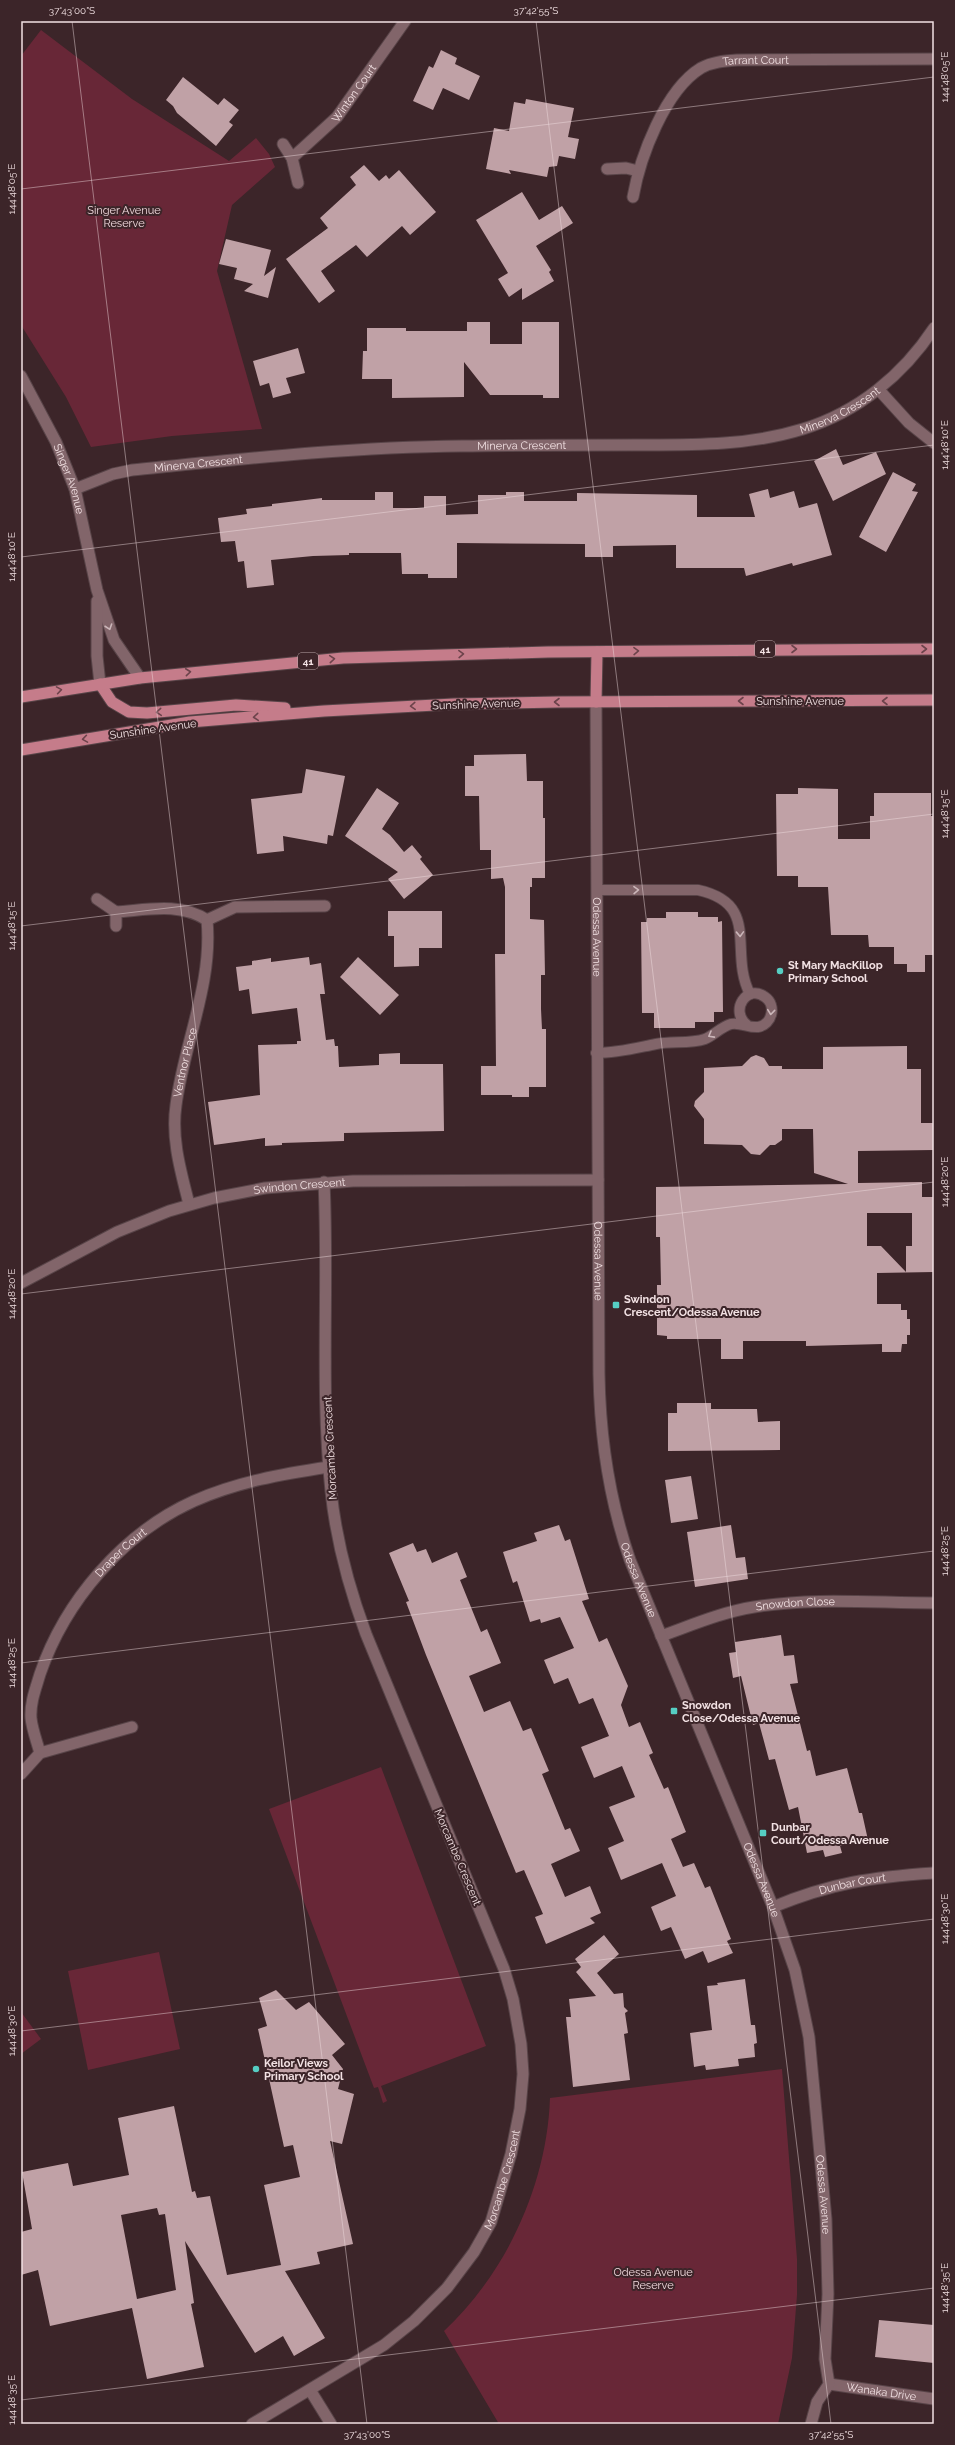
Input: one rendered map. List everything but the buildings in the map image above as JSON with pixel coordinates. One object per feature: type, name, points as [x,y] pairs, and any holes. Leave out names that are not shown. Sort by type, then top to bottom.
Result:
[{"type":"main road","name":"41","points":[[21,697],[140,678],[343,658],[597,652],[934,649]]},
{"type":"main road","points":[[596,702],[597,652]]},
{"type":"main road","points":[[100,684],[112,702],[119,708],[129,712],[147,713],[236,705],[324,711]]},
{"type":"main road","name":"Sunshine Avenue","points":[[21,750],[190,722],[324,711],[454,704],[934,700]]},
{"type":"street","name":"Winton Court","points":[[292,158],[338,117],[405,21]]},
{"type":"street","name":"Tarrant Court","points":[[633,197],[638,171],[648,141],[679,88],[688,78],[711,63],[737,60],[934,59]]},
{"type":"street","points":[[283,144],[292,158],[298,183]]},
{"type":"street","points":[[607,169],[626,168],[638,171]]},
{"type":"street","name":"Minerva Crescent","points":[[75,489],[113,474],[132,470],[341,450],[459,446],[697,445],[752,441],[779,436],[828,419],[879,390],[923,345],[934,328]]},
{"type":"street","name":"Singer Avenue","points":[[21,376],[56,442],[75,489],[97,590],[114,640],[140,678]]},
{"type":"street","points":[[879,390],[909,423],[934,443]]},
{"type":"street","name":"Singer Avenue","points":[[97,590],[97,656],[100,684]]},
{"type":"street","name":"Odessa Avenue","points":[[596,702],[596,1053],[599,1374],[603,1452],[612,1502],[621,1532],[661,1636],[773,1907],[796,1970],[809,2036],[827,2239],[828,2294],[825,2359],[829,2384]]},
{"type":"street","points":[[97,898],[116,912],[173,908],[188,910],[207,920],[235,907],[325,906]]},
{"type":"street","points":[[116,912],[116,926]]},
{"type":"street","name":"Ventnor Place","points":[[189,1204],[176,1147],[175,1106],[204,980],[208,936],[207,920]]},
{"type":"street","name":"Swindon Crescent","points":[[22,1279],[117,1232],[189,1204],[265,1188],[324,1182],[598,1180]]},
{"type":"street","name":"Morcambe Crescent","points":[[252,2424],[384,2345],[414,2321],[447,2288],[474,2252],[491,2222],[518,2126],[523,2081],[520,2029],[504,1969],[376,1662],[352,1594],[340,1547],[329,1467],[324,1182]]},
{"type":"street","name":"Draper Court","points":[[40,1753],[31,1718],[32,1698],[59,1629],[81,1595],[104,1568],[140,1535],[164,1517],[193,1501],[266,1477],[329,1467]]},
{"type":"street","name":"Snowdon Close","points":[[661,1636],[718,1616],[754,1607],[803,1603],[934,1603]]},
{"type":"street","points":[[21,1774],[40,1753],[132,1728]]},
{"type":"street","name":"Dunbar Court","points":[[773,1907],[806,1894],[855,1880],[882,1876],[934,1873]]},
{"type":"street","points":[[811,2424],[817,2402],[829,2384]]},
{"type":"street","name":"Wanaka Drive","points":[[829,2384],[934,2399]]},
{"type":"street","points":[[310,2390],[331,2424]]},
{"type":"lane","points":[[597,890],[698,890],[711,893],[727,902],[739,920],[743,974],[750,994]]},
{"type":"lane","points":[[596,1053],[633,1050],[656,1044],[704,1039],[733,1023],[757,1027],[763,1025],[767,1022],[772,1012],[772,1007],[766,997],[761,994],[750,994],[742,1000],[738,1011],[742,1021],[747,1025]]},
{"type":"green space","name":"Singer Avenue Reserve","points":[[41,30],[132,99],[229,161],[256,138],[269,154],[275,167],[232,205],[217,271],[262,429],[172,436],[91,447],[66,397],[21,325],[21,56]]},
{"type":"green space","points":[[381,1767],[486,2046],[381,2086],[387,2101],[383,2103],[378,2087],[374,2088],[269,1809]]},
{"type":"green space","points":[[159,1952],[180,2049],[88,2070],[68,1971]]},
{"type":"green space","points":[[21,2012],[41,2039],[21,2054]]},
{"type":"green space","name":"Odessa Avenue Reserve","points":[[782,2069],[797,2259],[797,2295],[792,2358],[778,2424],[499,2424],[444,2331],[467,2308],[487,2282],[520,2225],[532,2194],[541,2162],[547,2130],[550,2098]]},
{"type":"place","name":"St Mary MacKillop Primary School","points":[[780,971]]},
{"type":"place","name":"Swindon Crescent/Odessa Avenue","points":[[616,1305]]},
{"type":"place","name":"Snowdon Close/Odessa Avenue","points":[[674,1711]]},
{"type":"place","name":"Dunbar Court/Odessa Avenue","points":[[763,1833]]},
{"type":"place","name":"Keilor Views Primary School","points":[[256,2069]]}]
